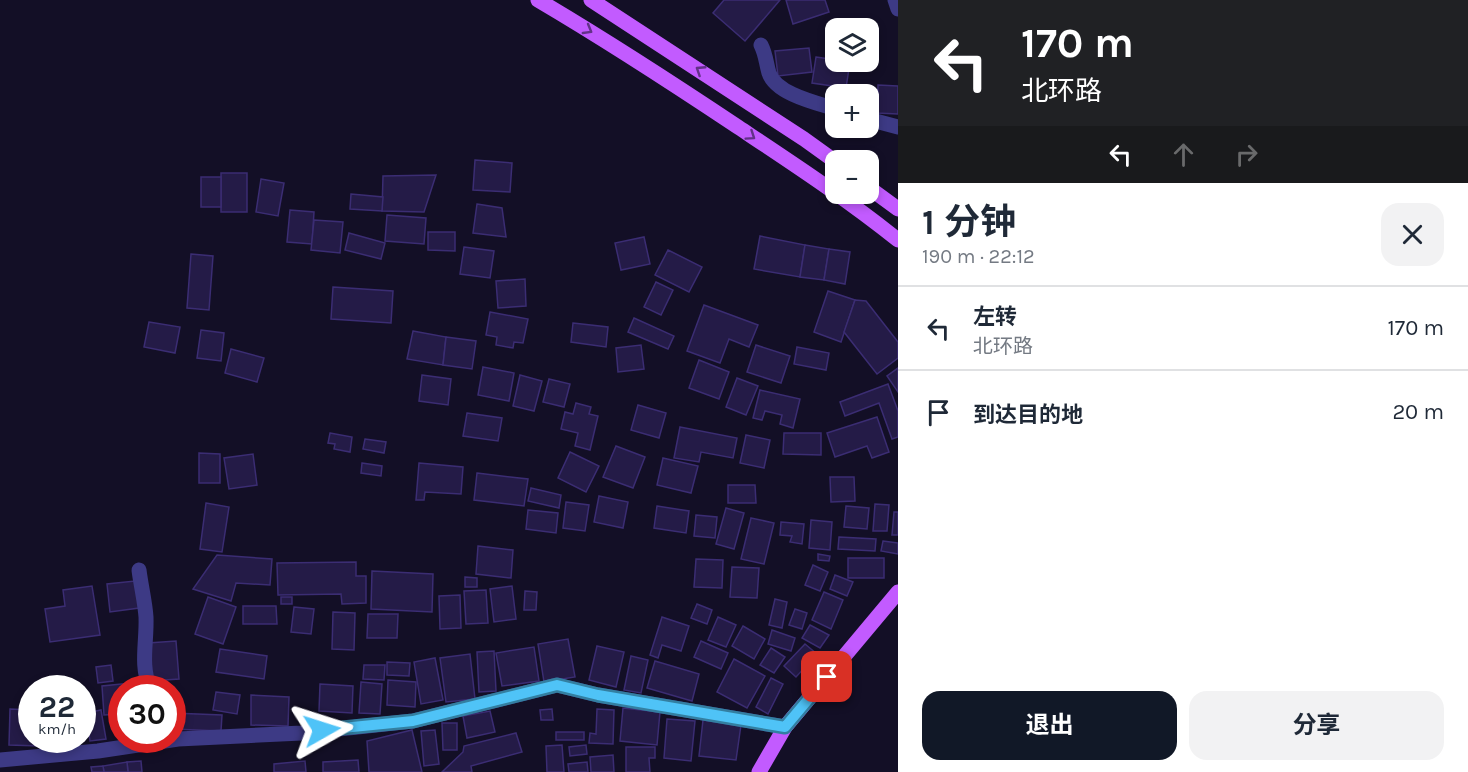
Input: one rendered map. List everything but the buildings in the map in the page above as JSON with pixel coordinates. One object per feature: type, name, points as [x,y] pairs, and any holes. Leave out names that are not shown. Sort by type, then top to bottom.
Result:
[{"type":"main road","points":[[538,0],[616,46],[752,136],[898,240]]},
{"type":"main road","points":[[591,0],[825,154]]},
{"type":"main road","points":[[879,195],[898,209]]},
{"type":"main road","points":[[759,772],[785,727],[898,592]]},
{"type":"street","points":[[895,0],[898,9]]},
{"type":"street","points":[[761,45],[767,56],[770,75],[788,93],[825,105]]},
{"type":"street","points":[[879,122],[898,127]]},
{"type":"street","points":[[139,570],[146,618],[144,655],[146,675]]},
{"type":"street","points":[[186,739],[302,732],[413,721],[557,685],[598,695],[785,727]]},
{"type":"street","points":[[0,760],[108,749]]},
{"type":"route","points":[[322,730],[413,721],[557,685],[598,695],[785,727],[827,677]]}]
